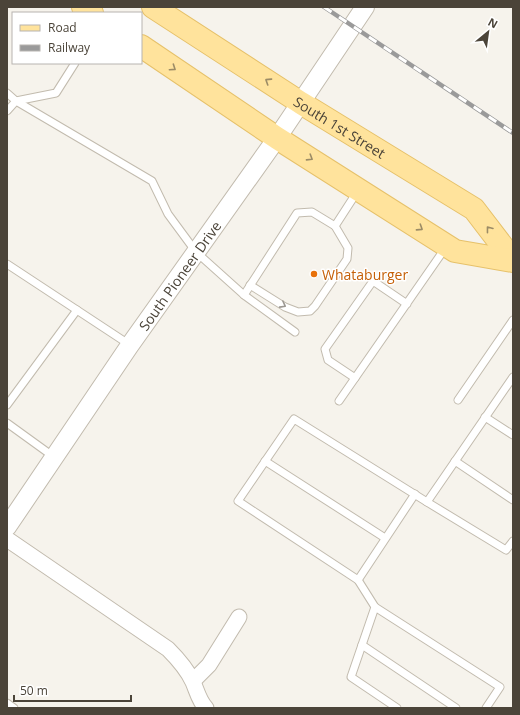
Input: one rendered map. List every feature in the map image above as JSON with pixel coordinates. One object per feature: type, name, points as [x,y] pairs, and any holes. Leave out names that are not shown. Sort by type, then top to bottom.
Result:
[{"type":"main road","name":"South 1st Street","points":[[153,7],[301,103],[474,210],[513,261]]},
{"type":"main road","name":"South 1st Street","points":[[142,47],[277,138],[455,251],[513,261]]},
{"type":"street","name":"South Pioneer Drive","points":[[7,527],[130,345],[277,138],[354,26],[365,7]]},
{"type":"street","points":[[7,539],[168,649],[181,662],[193,681],[201,703],[206,708]]},
{"type":"street","points":[[193,681],[209,665],[239,617]]},
{"type":"lane","points":[[7,112],[16,100],[56,93],[74,64]]},
{"type":"lane","points":[[7,93],[16,100],[152,181],[168,214],[196,252],[244,295],[296,332]]},
{"type":"lane","points":[[335,226],[358,189]]},
{"type":"lane","points":[[244,295],[297,213],[312,212],[335,226],[348,248],[347,259],[310,311],[298,312],[250,286]]},
{"type":"lane","points":[[339,401],[447,246]]},
{"type":"lane","points":[[7,264],[130,345]]},
{"type":"lane","points":[[355,378],[328,360],[325,348],[373,281],[407,304]]},
{"type":"lane","points":[[7,405],[77,310]]},
{"type":"lane","points":[[458,400],[513,320]]},
{"type":"lane","points":[[427,502],[513,377]]},
{"type":"lane","points":[[485,416],[513,435]]},
{"type":"lane","points":[[486,708],[500,687],[375,607],[358,580],[238,501],[294,419],[510,552],[513,540]]},
{"type":"lane","points":[[7,423],[54,457]]},
{"type":"lane","points":[[266,461],[385,538]]},
{"type":"lane","points":[[455,461],[513,500]]},
{"type":"lane","points":[[358,580],[414,494]]},
{"type":"lane","points":[[375,607],[350,678],[397,708]]},
{"type":"lane","points":[[362,645],[456,708]]},
{"type":"lane","points":[[7,703],[14,708]]},
{"type":"railway","points":[[324,7],[513,133]]},
{"type":"place","name":"Whataburger","points":[[314,274]]}]
